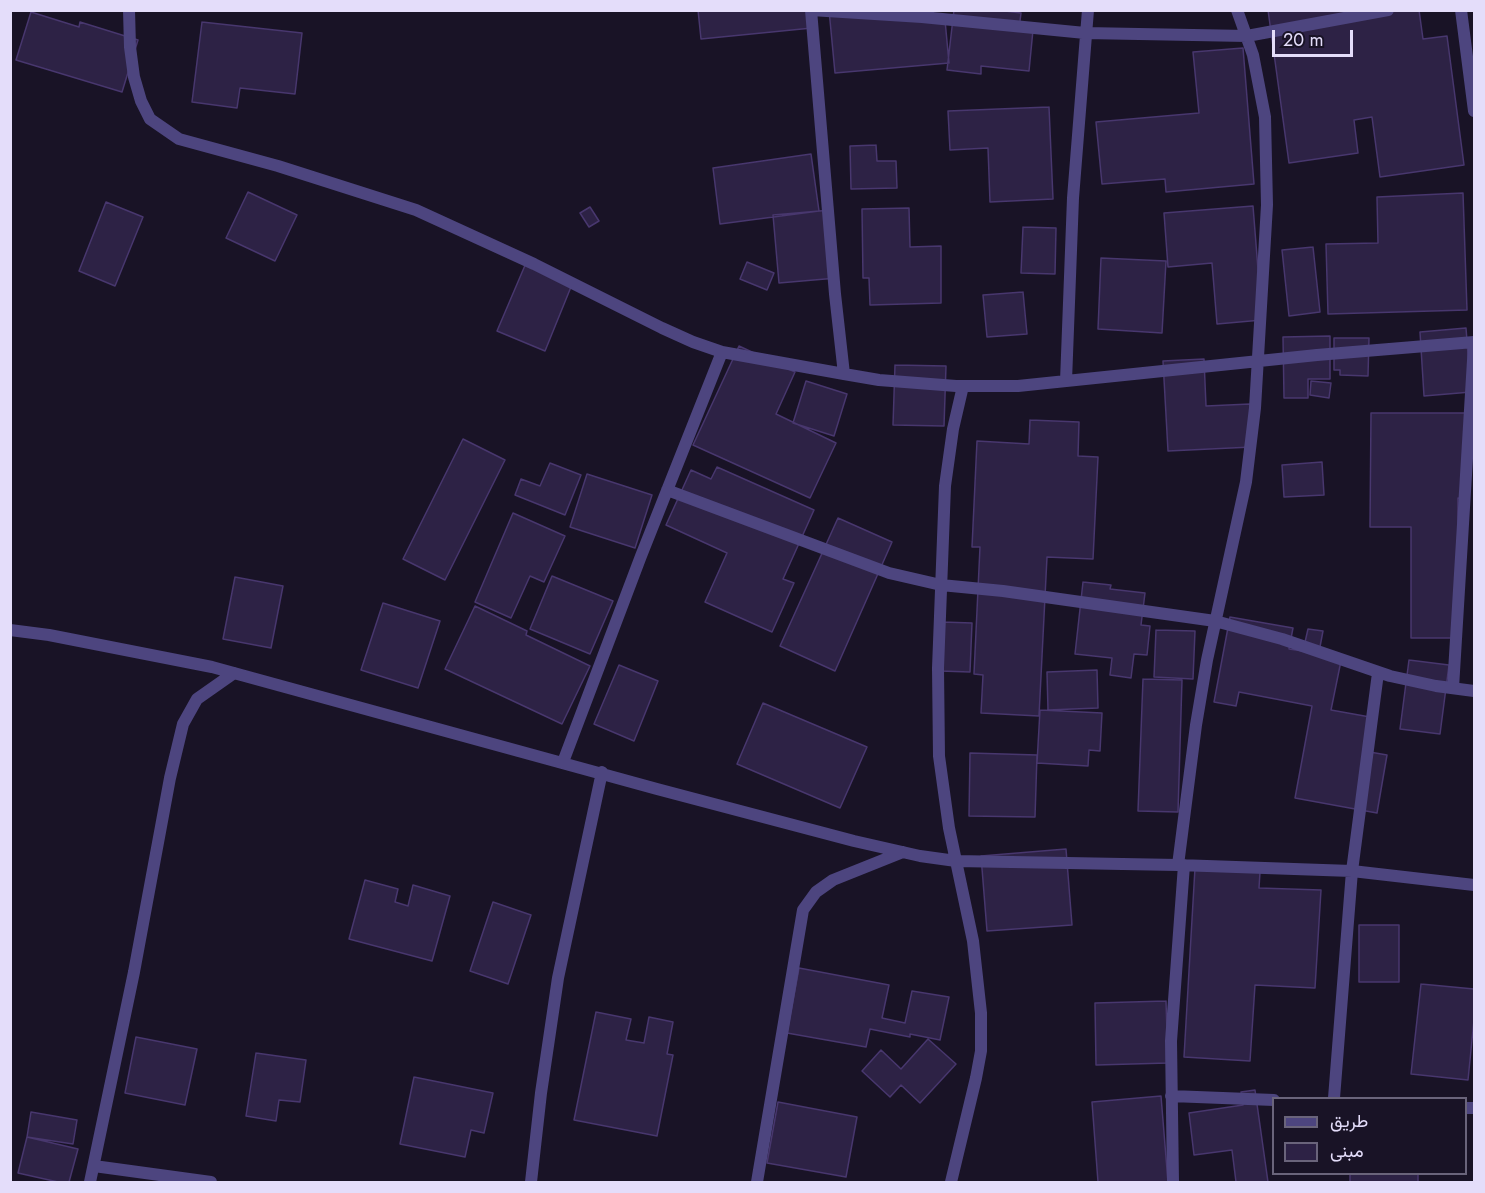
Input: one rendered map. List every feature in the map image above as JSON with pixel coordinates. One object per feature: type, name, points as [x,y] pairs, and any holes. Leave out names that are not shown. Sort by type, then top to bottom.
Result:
[{"type":"street","points":[[129,10],[131,57],[141,101],[150,119],[179,139],[278,166],[416,210],[534,264],[662,328],[722,352],[879,380],[963,386],[1018,386],[1474,343],[1471,462],[1453,688]]},
{"type":"street","points":[[844,374],[811,10],[922,17],[1085,33],[1247,36],[1389,10]]},
{"type":"street","points":[[1066,381],[1073,198],[1088,10]]},
{"type":"street","points":[[1173,1182],[1171,1041],[1181,865],[1196,725],[1215,621],[1246,482],[1255,408],[1266,236],[1265,117],[1256,65],[1237,10]]},
{"type":"street","points":[[1461,10],[1474,111]]},
{"type":"street","points":[[563,762],[722,352]]},
{"type":"street","points":[[951,1182],[981,1051],[981,1013],[973,941],[956,861],[939,756],[938,668],[948,457],[963,386]]},
{"type":"street","points":[[667,490],[889,573],[941,585],[1003,591],[1215,621],[1282,639],[1378,673],[1474,691]]},
{"type":"street","points":[[10,630],[49,635],[234,673],[602,772],[657,789],[903,852],[956,861],[1352,871],[1474,885]]},
{"type":"street","points":[[90,1182],[136,960],[167,789],[183,724],[197,699],[234,673]]},
{"type":"street","points":[[1334,1097],[1352,871],[1378,673]]},
{"type":"street","points":[[531,1182],[555,994],[602,772]]},
{"type":"street","points":[[757,1182],[803,910],[816,892],[833,880],[903,852]]},
{"type":"street","points":[[1172,1096],[1272,1100]]},
{"type":"street","points":[[94,1166],[211,1182]]},
{"type":"building","points":[[698,10],[811,10],[812,28],[701,39]]},
{"type":"building","points":[[829,10],[933,10],[934,21],[945,20],[949,63],[835,73]]},
{"type":"building","points":[[954,10],[997,10],[1021,13],[1019,29],[1033,30],[1029,71],[981,66],[981,74],[947,70]]},
{"type":"building","points":[[1268,10],[1419,10],[1423,39],[1447,36],[1464,165],[1380,177],[1372,117],[1354,120],[1358,153],[1289,163]]},
{"type":"building","points":[[31,12],[79,27],[80,22],[138,40],[122,92],[16,60]]},
{"type":"building","points":[[202,22],[302,33],[295,94],[240,88],[237,108],[192,102]]},
{"type":"building","points":[[1243,48],[1254,184],[1166,192],[1165,179],[1102,184],[1096,122],[1199,113],[1193,52]]},
{"type":"building","points":[[1049,107],[1053,199],[990,202],[988,148],[950,150],[948,111]]},
{"type":"building","points":[[876,145],[877,161],[896,161],[897,188],[851,189],[850,146]]},
{"type":"building","points":[[811,154],[819,211],[720,224],[713,168]]},
{"type":"building","points":[[248,192],[297,215],[275,261],[226,238]]},
{"type":"building","points":[[1463,193],[1467,310],[1328,314],[1326,244],[1378,243],[1377,197]]},
{"type":"building","points":[[106,202],[143,217],[115,286],[79,271]]},
{"type":"building","points":[[1253,206],[1262,320],[1217,324],[1212,263],[1168,267],[1164,213]]},
{"type":"building","points":[[590,207],[599,221],[589,227],[580,213]]},
{"type":"building","points":[[909,208],[910,247],[941,246],[941,303],[870,305],[869,278],[863,278],[862,209]]},
{"type":"building","points":[[831,210],[837,278],[779,283],[773,215]]},
{"type":"building","points":[[1023,227],[1056,228],[1055,274],[1021,273]]},
{"type":"building","points":[[1313,247],[1320,312],[1289,316],[1282,250]]},
{"type":"building","points":[[1101,258],[1166,261],[1162,333],[1098,329]]},
{"type":"building","points":[[747,262],[774,273],[767,290],[740,279]]},
{"type":"building","points":[[526,263],[573,282],[545,351],[497,331]]},
{"type":"building","points":[[1023,292],[1027,334],[987,337],[983,295]]},
{"type":"building","points":[[1466,328],[1471,392],[1424,396],[1420,332]]},
{"type":"building","points":[[1330,336],[1330,379],[1308,379],[1308,398],[1284,398],[1283,337]]},
{"type":"building","points":[[1334,338],[1369,338],[1368,376],[1340,375],[1340,370],[1334,370]]},
{"type":"building","points":[[739,346],[795,372],[776,414],[836,443],[810,498],[693,445]]},
{"type":"building","points":[[1204,359],[1206,406],[1250,404],[1252,447],[1168,451],[1163,361]]},
{"type":"building","points":[[895,365],[946,366],[944,426],[893,425]]},
{"type":"building","points":[[806,381],[847,394],[834,436],[793,423]]},
{"type":"building","points":[[1311,381],[1331,383],[1329,398],[1310,395]]},
{"type":"building","points":[[1371,413],[1466,413],[1466,499],[1458,498],[1458,638],[1411,638],[1411,527],[1370,527]]},
{"type":"building","points":[[1030,420],[1079,422],[1078,456],[1098,457],[1093,559],[1047,557],[1039,716],[981,713],[983,675],[974,674],[980,547],[972,547],[977,441],[1029,444]]},
{"type":"building","points":[[463,439],[505,460],[445,580],[403,559]]},
{"type":"building","points":[[1322,462],[1324,495],[1284,497],[1282,465]]},
{"type":"building","points":[[550,463],[581,475],[565,515],[515,495],[521,479],[540,486]]},
{"type":"building","points":[[717,467],[814,510],[783,579],[794,583],[772,632],[705,602],[727,553],[666,525],[691,470],[711,479]]},
{"type":"building","points":[[587,474],[652,495],[635,548],[570,527]]},
{"type":"building","points":[[513,513],[565,536],[544,582],[530,576],[511,618],[475,602]]},
{"type":"building","points":[[838,518],[892,542],[835,671],[780,646]]},
{"type":"building","points":[[552,576],[613,601],[590,654],[530,629]]},
{"type":"building","points":[[235,577],[283,586],[271,648],[223,639]]},
{"type":"building","points":[[1083,582],[1111,585],[1110,589],[1145,593],[1141,625],[1150,626],[1147,655],[1134,654],[1131,678],[1110,675],[1112,658],[1075,654]]},
{"type":"building","points":[[383,603],[440,621],[418,688],[361,670]]},
{"type":"building","points":[[475,606],[527,631],[526,635],[590,666],[562,724],[445,669]]},
{"type":"building","points":[[1230,617],[1293,628],[1289,649],[1303,651],[1308,629],[1323,631],[1319,652],[1342,656],[1331,710],[1370,717],[1364,751],[1387,755],[1377,813],[1295,798],[1312,706],[1239,692],[1236,706],[1214,702]]},
{"type":"building","points":[[942,622],[972,623],[970,672],[940,671]]},
{"type":"building","points":[[1156,630],[1195,631],[1193,679],[1154,677]]},
{"type":"building","points":[[1409,660],[1449,665],[1440,734],[1400,729]]},
{"type":"building","points":[[619,665],[658,681],[634,741],[594,724]]},
{"type":"building","points":[[1097,670],[1098,708],[1048,710],[1047,672]]},
{"type":"building","points":[[1143,679],[1182,680],[1178,812],[1138,811]]},
{"type":"building","points":[[763,703],[867,747],[840,808],[737,764]]},
{"type":"building","points":[[1040,710],[1102,713],[1100,751],[1089,750],[1088,766],[1037,763]]},
{"type":"building","points":[[970,753],[1037,755],[1035,817],[969,816]]},
{"type":"building","points":[[1066,849],[1072,925],[987,931],[981,856]]},
{"type":"building","points":[[1195,868],[1260,872],[1259,888],[1321,890],[1315,988],[1255,985],[1250,1061],[1184,1057]]},
{"type":"building","points":[[365,880],[398,889],[395,902],[408,906],[413,885],[450,896],[432,961],[349,939]]},
{"type":"building","points":[[493,902],[531,915],[508,984],[470,971]]},
{"type":"building","points":[[1359,925],[1399,925],[1399,982],[1359,982]]},
{"type":"building","points":[[799,968],[889,985],[882,1018],[905,1023],[912,991],[949,997],[940,1040],[870,1029],[866,1047],[787,1033]]},
{"type":"building","points":[[1421,984],[1474,989],[1474,1020],[1468,1080],[1411,1074]]},
{"type":"building","points":[[1166,1001],[1168,1063],[1096,1065],[1095,1003]]},
{"type":"building","points":[[596,1012],[631,1019],[626,1040],[644,1043],[649,1017],[673,1022],[667,1054],[673,1055],[657,1136],[574,1120]]},
{"type":"building","points":[[136,1037],[197,1049],[185,1105],[125,1093]]},
{"type":"building","points":[[928,1039],[956,1064],[920,1103],[901,1085],[890,1097],[862,1071],[881,1050],[901,1069]]},
{"type":"building","points":[[256,1053],[306,1060],[300,1102],[279,1100],[276,1121],[246,1116]]},
{"type":"building","points":[[414,1077],[493,1093],[484,1133],[471,1130],[465,1157],[400,1144]]},
{"type":"building","points":[[1255,1090],[1268,1182],[1236,1182],[1232,1150],[1194,1155],[1189,1113],[1243,1105],[1241,1092]]},
{"type":"building","points":[[1161,1096],[1168,1182],[1098,1182],[1092,1102]]},
{"type":"building","points":[[778,1102],[857,1117],[846,1177],[767,1163]]},
{"type":"building","points":[[31,1112],[77,1120],[73,1144],[27,1137]]},
{"type":"building","points":[[27,1137],[78,1149],[69,1182],[58,1182],[18,1173]]},
{"type":"building","points":[[1350,1175],[1418,1175],[1418,1182],[1350,1182]]}]
